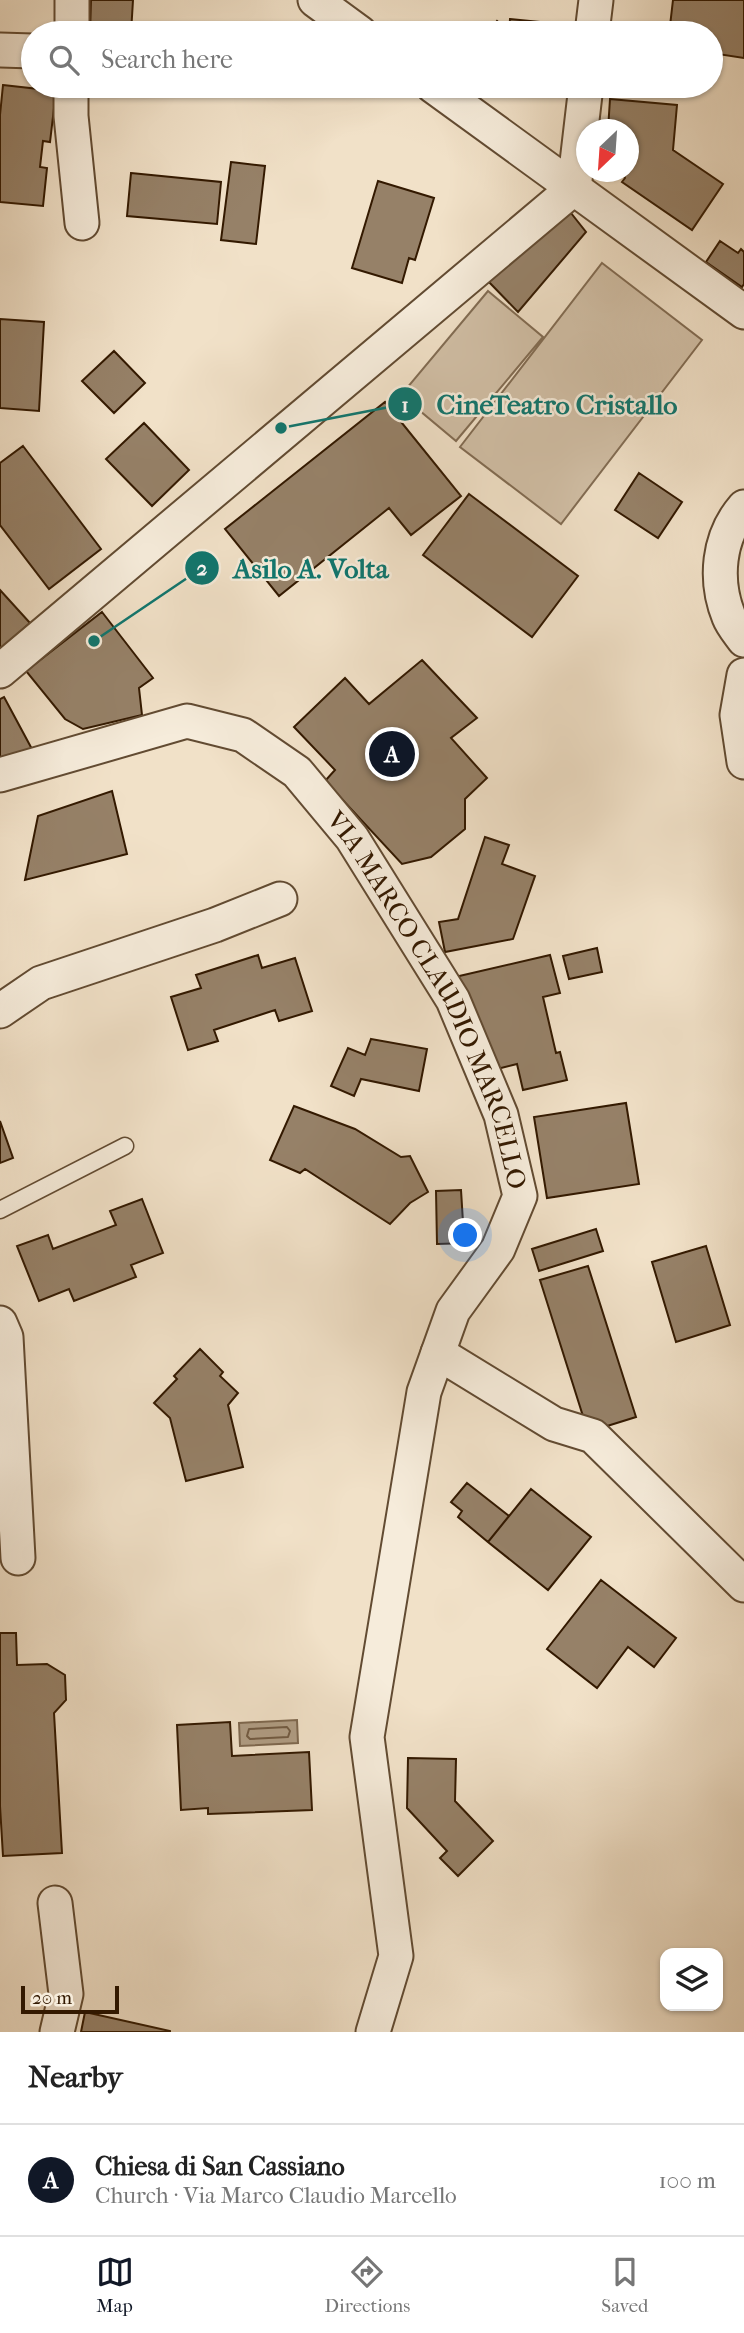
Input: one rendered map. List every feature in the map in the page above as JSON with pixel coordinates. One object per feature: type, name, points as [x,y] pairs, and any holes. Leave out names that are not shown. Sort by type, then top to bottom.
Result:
[{"type":"street","points":[[72,0],[72,21]]},
{"type":"street","points":[[314,0],[343,21]]},
{"type":"street","points":[[593,21],[596,0]]},
{"type":"street","points":[[0,50],[21,51]]},
{"type":"street","points":[[71,98],[82,223]]},
{"type":"street","points":[[450,98],[744,312]]},
{"type":"street","points":[[0,671],[574,188],[585,98]]},
{"type":"street","points":[[744,507],[735,517],[721,550],[720,584],[729,618],[744,640]]},
{"type":"street","points":[[744,675],[737,715],[744,762]]},
{"type":"street","name":"VIA MARCO CLAUDIO MARCELLO","points":[[0,775],[187,721],[243,735],[297,772],[352,838],[453,1000],[501,1115],[520,1196],[498,1249],[453,1311],[424,1392],[367,1737],[396,1956],[373,2032]]},
{"type":"street","points":[[0,1011],[41,983],[215,925],[280,899]]},
{"type":"street","points":[[0,1323],[6,1337],[18,1558]]},
{"type":"street","points":[[438,1353],[554,1424],[593,1436],[744,1585]]},
{"type":"street","points":[[55,1903],[66,1994],[57,2032]]},
{"type":"lane","points":[[0,1210],[125,1146]]},
{"type":"shaded area","points":[[602,263],[702,340],[561,524],[460,447]]},
{"type":"shaded area","points":[[488,291],[543,337],[456,441],[401,395]]},
{"type":"water","points":[[297,1720],[298,1743],[240,1746],[239,1723]]},
{"type":"building","points":[[91,0],[133,0],[132,21],[90,21]]},
{"type":"building","points":[[673,0],[744,0],[744,58],[723,55],[723,21],[671,21]]},
{"type":"building","points":[[3,85],[21,87],[21,98],[55,98],[50,142],[43,141],[40,167],[47,168],[43,206],[0,202],[0,115]]},
{"type":"building","points":[[610,99],[677,105],[673,150],[723,184],[692,230],[622,182],[639,182],[639,119],[609,119]]},
{"type":"building","points":[[231,162],[265,166],[256,244],[221,240]]},
{"type":"building","points":[[131,173],[221,182],[217,224],[127,216]]},
{"type":"building","points":[[378,181],[434,198],[415,260],[409,258],[402,283],[352,268]]},
{"type":"building","points":[[567,208],[586,232],[518,312],[487,280]]},
{"type":"building","points":[[720,241],[738,253],[741,249],[744,252],[742,287],[706,262]]},
{"type":"building","points":[[0,319],[44,322],[39,411],[0,408]]},
{"type":"building","points":[[114,351],[145,383],[114,413],[82,381]]},
{"type":"building","points":[[385,402],[461,496],[411,535],[389,508],[279,596],[225,529]]},
{"type":"building","points":[[144,423],[189,470],[152,506],[106,459]]},
{"type":"building","points":[[23,446],[101,549],[49,589],[0,525],[0,463]]},
{"type":"building","points":[[639,473],[682,502],[658,538],[615,510]]},
{"type":"building","points":[[469,494],[578,576],[532,637],[423,555]]},
{"type":"building","points":[[0,590],[30,623],[0,650]]},
{"type":"building","points":[[102,612],[153,678],[139,688],[142,715],[83,729],[65,719],[26,671]]},
{"type":"building","points":[[422,660],[477,718],[451,738],[487,778],[465,799],[465,829],[431,857],[402,864],[325,781],[335,770],[294,727],[345,678],[369,704]]},
{"type":"building","points":[[4,697],[33,751],[0,761],[0,699]]},
{"type":"building","points":[[112,791],[127,854],[25,880],[38,816]]},
{"type":"building","points":[[485,837],[509,845],[502,864],[535,876],[513,939],[445,952],[439,922],[458,919]]},
{"type":"building","points":[[597,948],[602,972],[569,979],[563,956]]},
{"type":"building","points":[[258,955],[262,968],[295,958],[312,1011],[279,1021],[275,1010],[214,1030],[218,1041],[188,1050],[171,997],[201,988],[196,975]]},
{"type":"building","points":[[550,955],[560,993],[543,997],[556,1053],[560,1052],[567,1080],[523,1090],[517,1064],[493,1070],[455,977]]},
{"type":"building","points":[[371,1039],[427,1049],[419,1091],[361,1079],[354,1096],[331,1086],[348,1048],[365,1055]]},
{"type":"building","points":[[626,1103],[639,1184],[547,1198],[534,1117]]},
{"type":"building","points":[[294,1106],[355,1129],[401,1157],[410,1156],[428,1192],[410,1203],[390,1224],[305,1169],[300,1173],[270,1160]]},
{"type":"building","points":[[0,1121],[13,1158],[0,1163]]},
{"type":"building","points":[[461,1190],[463,1222],[470,1222],[470,1243],[437,1244],[436,1191]]},
{"type":"building","points":[[142,1199],[163,1253],[131,1265],[136,1277],[74,1301],[69,1289],[39,1301],[17,1246],[48,1235],[53,1249],[116,1225],[110,1211]]},
{"type":"building","points":[[596,1229],[603,1251],[539,1271],[532,1249]]},
{"type":"building","points":[[706,1246],[730,1325],[676,1342],[652,1262]]},
{"type":"building","points":[[588,1266],[636,1417],[588,1432],[540,1280]]},
{"type":"building","points":[[200,1349],[223,1372],[220,1376],[238,1393],[228,1405],[243,1467],[186,1481],[170,1418],[154,1403],[177,1379],[174,1376]]},
{"type":"building","points":[[467,1483],[509,1516],[488,1542],[458,1517],[462,1511],[451,1502]]},
{"type":"building","points":[[531,1489],[591,1537],[548,1590],[488,1542]]},
{"type":"building","points":[[601,1580],[676,1638],[654,1667],[628,1647],[597,1688],[547,1649]]},
{"type":"building","points":[[0,1633],[16,1633],[17,1665],[47,1664],[65,1675],[66,1700],[54,1713],[62,1853],[3,1856],[0,1806]]},
{"type":"building","points":[[230,1722],[232,1756],[309,1752],[312,1810],[208,1814],[208,1808],[181,1810],[177,1725]]},
{"type":"building","points":[[408,1758],[456,1759],[455,1801],[493,1841],[458,1876],[440,1858],[447,1851],[407,1808]]},
{"type":"building","points":[[85,2012],[170,2031],[170,2032],[81,2032]]},
{"type":"place","name":"CineTeatro Cristallo","points":[[281,428]]},
{"type":"place","name":"Asilo A. Volta","points":[[94,641]]},
{"type":"place","name":"Chiesa di San Cassiano","points":[[392,754]]}]
